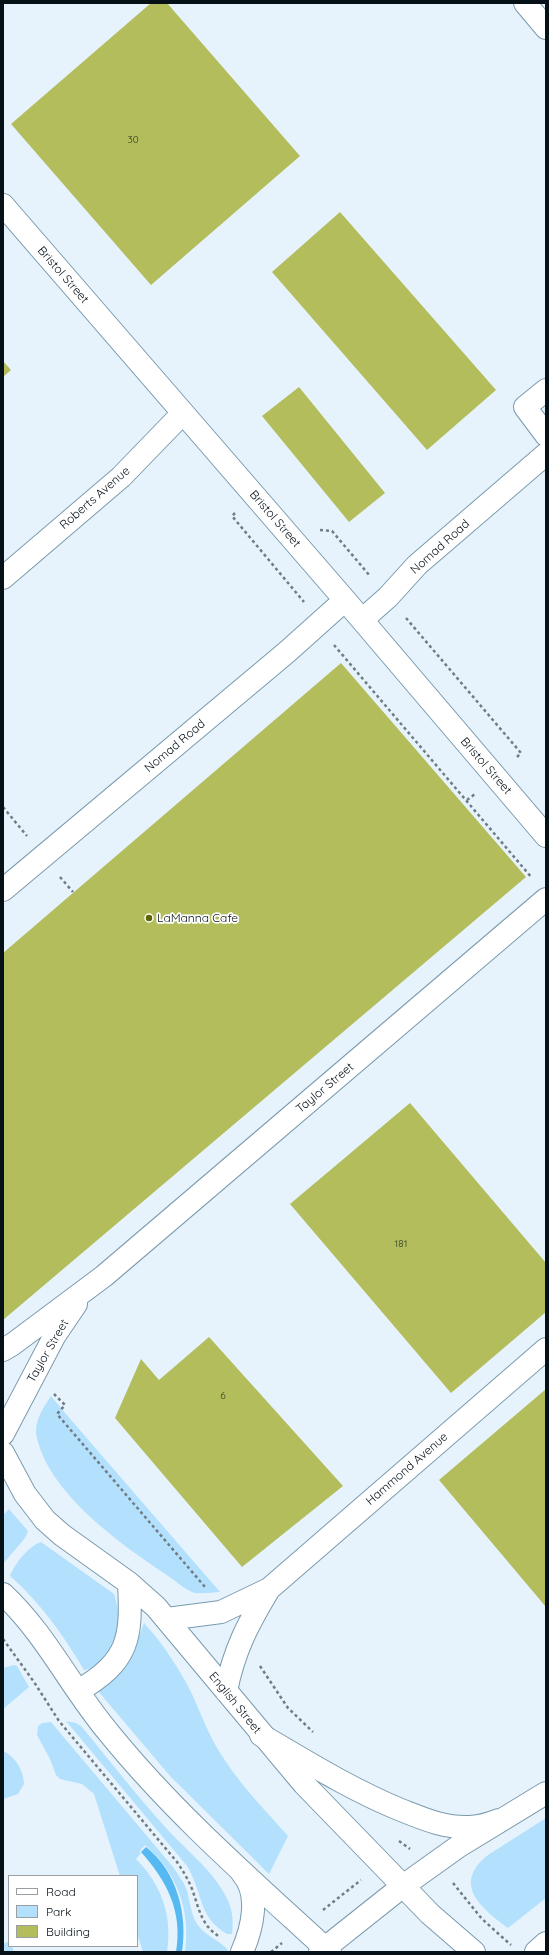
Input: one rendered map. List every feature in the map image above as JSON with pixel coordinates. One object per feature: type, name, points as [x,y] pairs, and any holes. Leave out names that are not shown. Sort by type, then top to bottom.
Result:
[{"type":"main road","points":[[525,3],[546,28]]},
{"type":"main road","name":"Bristol Street","points":[[3,205],[345,600],[546,836]]},
{"type":"main road","points":[[546,390],[525,407],[546,435]]},
{"type":"main road","name":"Roberts Avenue","points":[[3,578],[121,477],[183,413]]},
{"type":"main road","name":"Nomad Road","points":[[362,620],[388,597],[417,565],[546,454]]},
{"type":"main road","name":"Nomad Road","points":[[3,890],[281,657],[345,600]]},
{"type":"main road","name":"Taylor Street","points":[[3,1434],[35,1372],[65,1320],[76,1305],[104,1276],[541,892]]},
{"type":"main road","name":"Taylor Street","points":[[3,1350],[104,1276]]},
{"type":"main road","name":"Hammond Avenue","points":[[167,1619],[195,1617],[220,1612],[269,1589],[546,1348]]},
{"type":"main road","name":"English Street","points":[[3,1453],[25,1494],[45,1520],[70,1542],[129,1583],[167,1619],[261,1735],[316,1797],[430,1914],[466,1945]]},
{"type":"main road","points":[[78,1691],[106,1673],[120,1654],[125,1643],[131,1617],[129,1583]]},
{"type":"main road","name":"Hammond Avenue","points":[[226,1691],[231,1668],[241,1637],[269,1589]]},
{"type":"main road","points":[[3,1594],[38,1632],[78,1691],[110,1734],[161,1793],[242,1873],[325,1951],[403,1886],[499,1820],[546,1793]]},
{"type":"main road","points":[[261,1735],[370,1797],[420,1819],[444,1825],[469,1827],[486,1825],[499,1820]]},
{"type":"main road","points":[[242,1873],[251,1887],[253,1904],[243,1949]]},
{"type":"main road","points":[[536,1952],[546,1944]]},
{"type":"path","points":[[467,800],[541,892]]},
{"type":"path","points":[[35,1372],[65,1405],[57,1414],[212,1596],[220,1612]]},
{"type":"path","points":[[241,1637],[288,1708],[315,1735]]},
{"type":"path","points":[[3,1639],[29,1675],[58,1721],[185,1873],[192,1889],[201,1918],[205,1924],[213,1932],[243,1949]]},
{"type":"path","points":[[482,1919],[514,1947]]},
{"type":"green space","points":[[51,1396],[220,1592],[198,1593],[192,1592],[185,1588],[107,1532],[71,1497],[56,1478],[44,1459],[37,1438],[36,1427],[38,1421]]},
{"type":"green space","points":[[9,1509],[28,1531],[25,1538],[3,1564],[3,1515]]},
{"type":"green space","points":[[41,1542],[114,1594],[119,1618],[116,1640],[103,1660],[91,1668],[84,1670],[68,1644],[42,1608],[10,1576],[15,1566],[23,1556],[32,1547]]},
{"type":"green space","points":[[144,1623],[164,1648],[182,1675],[210,1735],[224,1759],[246,1789],[288,1836],[269,1874],[170,1776],[98,1691],[116,1676],[127,1662],[136,1645]]},
{"type":"green space","points":[[14,1665],[17,1666],[29,1687],[3,1709],[3,1668]]},
{"type":"green space","points":[[66,1721],[76,1723],[81,1726],[156,1817],[219,1884],[231,1908],[233,1923],[232,1934],[227,1934],[210,1920],[187,1866]]},
{"type":"green space","points":[[51,1722],[173,1867],[186,1888],[192,1912],[197,1924],[204,1932],[224,1946],[228,1950],[227,1952],[185,1952],[186,1922],[179,1893],[166,1867],[145,1845],[139,1852],[141,1853],[136,1859],[152,1879],[163,1901],[168,1926],[168,1939],[167,1952],[143,1952],[138,1936],[138,1875],[120,1875],[94,1794],[82,1784],[60,1779],[56,1775],[50,1759],[37,1735],[38,1726],[42,1723]]},
{"type":"green space","points":[[3,1751],[11,1756],[18,1764],[24,1779],[24,1784],[18,1794],[3,1799]]},
{"type":"green space","points":[[546,1818],[546,1898],[508,1928],[480,1904],[474,1895],[471,1886],[472,1876],[477,1866],[488,1855]]},
{"type":"green space","points":[[8,1942],[8,1947],[12,1947],[14,1952],[5,1952],[3,1944]]},
{"type":"water","points":[[146,1847],[166,1868],[178,1895],[183,1923],[182,1952],[176,1952],[178,1937],[177,1924],[171,1898],[158,1874],[141,1852]]},
{"type":"building","points":[[151,3],[167,3],[300,156],[151,285],[11,124]]},
{"type":"building","points":[[340,212],[496,390],[427,450],[272,272]]},
{"type":"building","points":[[3,361],[11,370],[3,377]]},
{"type":"building","points":[[299,387],[385,493],[349,522],[262,416]]},
{"type":"building","points":[[341,663],[526,877],[3,1320],[3,953]]},
{"type":"building","points":[[410,1103],[546,1263],[546,1312],[451,1393],[290,1204]]},
{"type":"building","points":[[209,1337],[343,1486],[242,1567],[115,1418],[141,1359],[159,1380]]},
{"type":"building","points":[[546,1389],[546,1607],[439,1480]]},
{"type":"place","name":"LaManna Cafe","points":[[149,918]]}]
